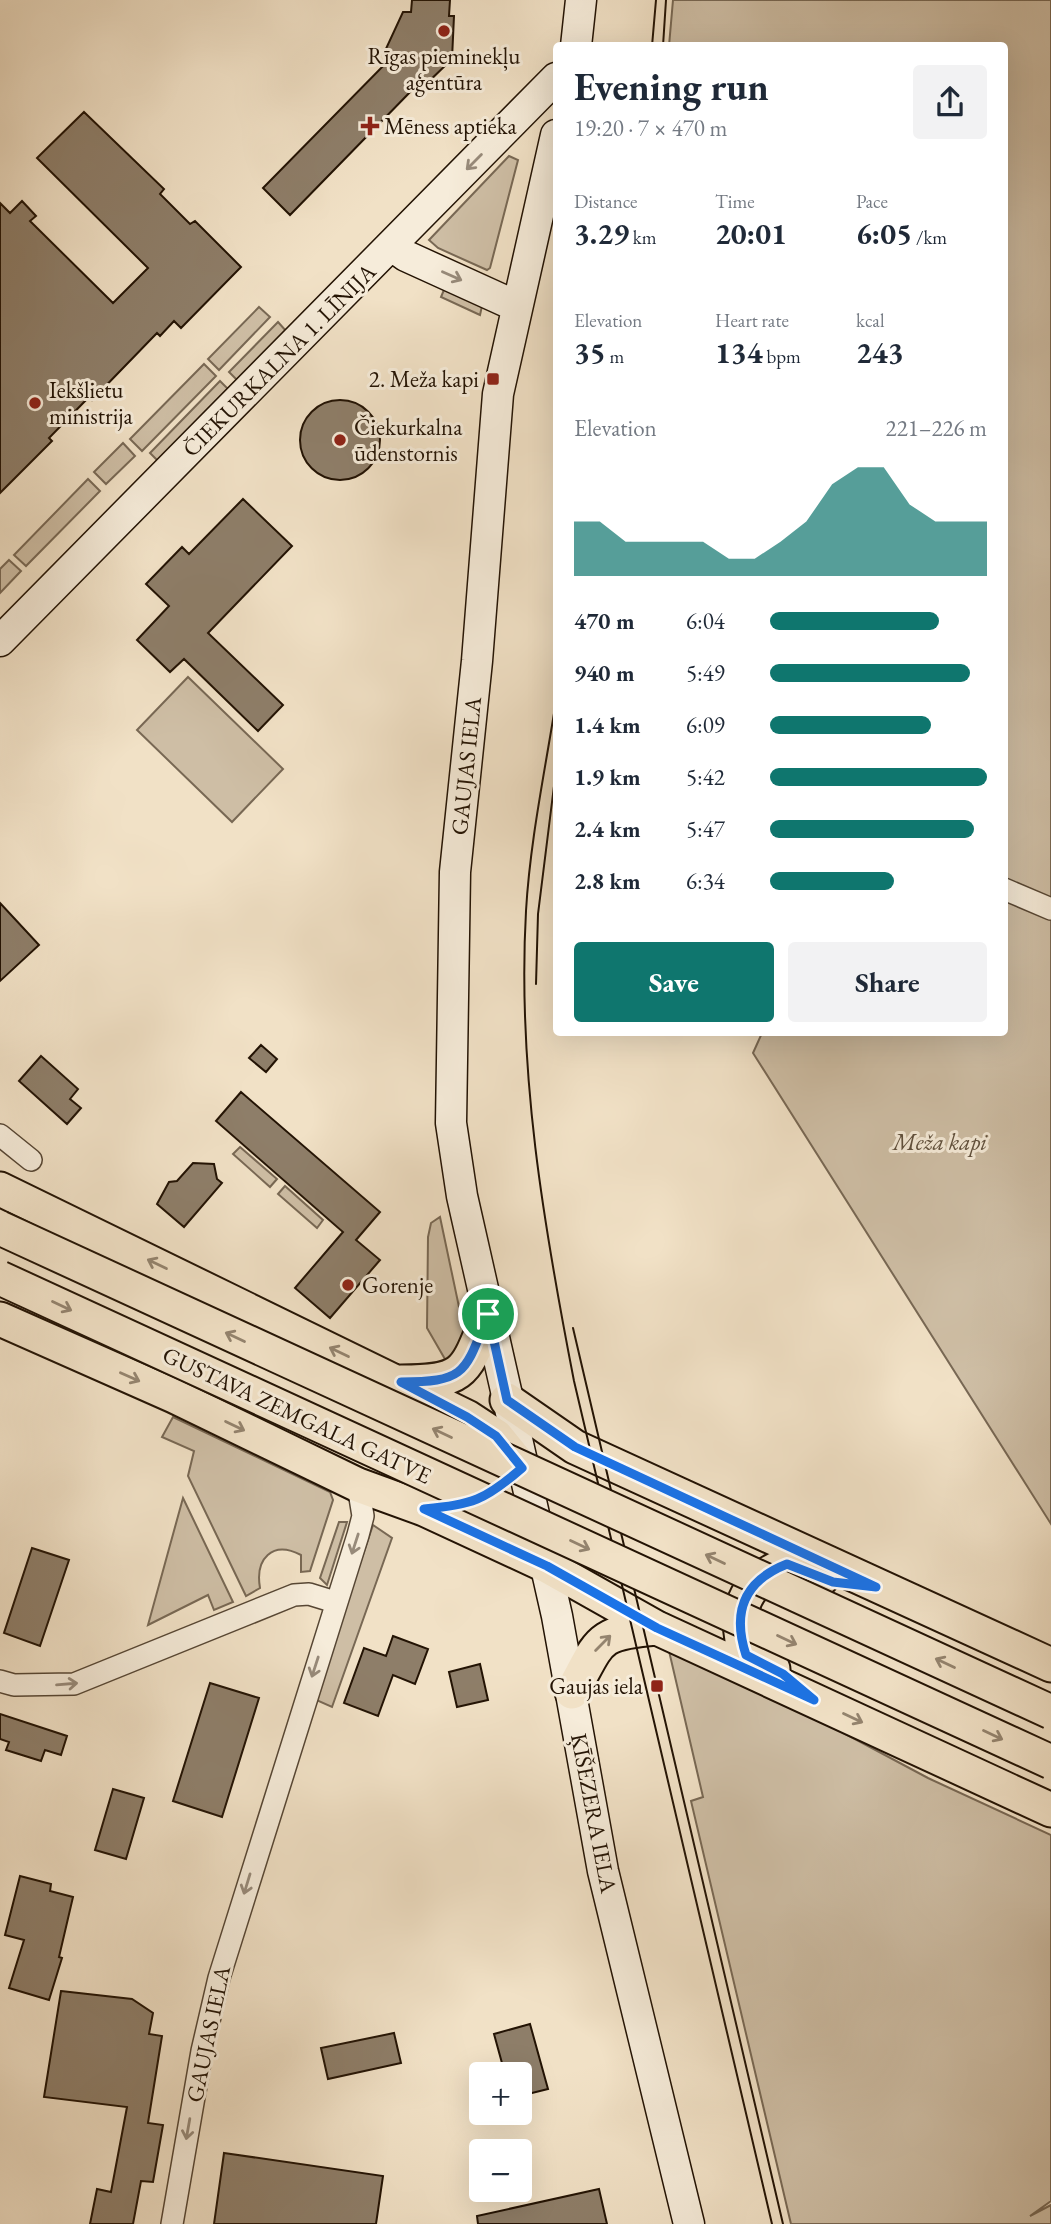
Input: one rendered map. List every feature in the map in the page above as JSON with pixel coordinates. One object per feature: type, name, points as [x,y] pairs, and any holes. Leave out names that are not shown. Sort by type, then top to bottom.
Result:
[{"type":"main road","points":[[0,1189],[401,1382],[467,1417],[496,1436],[522,1468]]},
{"type":"main road","name":"GUSTAVA ZEMGALA GATVE","points":[[0,1228],[1051,1712]]},
{"type":"main road","name":"GUSTAVA ZEMGALA GATVE","points":[[0,1278],[1051,1762]]},
{"type":"main road","points":[[401,1382],[438,1382],[451,1378],[468,1364],[488,1314]]},
{"type":"main road","points":[[0,1319],[174,1396],[358,1485],[424,1509],[547,1566],[657,1628],[1051,1810]]},
{"type":"main road","points":[[507,1400],[575,1447],[1051,1665]]},
{"type":"main road","points":[[424,1509],[470,1504],[498,1489],[522,1468],[545,1454],[575,1447]]},
{"type":"main road","points":[[814,1700],[783,1674],[746,1655],[738,1630],[745,1599],[765,1573],[787,1564],[833,1582],[876,1587]]},
{"type":"main road","points":[[572,1692],[600,1644],[614,1633],[657,1628]]},
{"type":"street","points":[[576,42],[580,0]]},
{"type":"street","name":"ČIEKURKALNA 1. LĪNIJA","points":[[0,641],[553,81]]},
{"type":"street","name":"GAUJAS IELA","points":[[507,1400],[461,1196],[451,1124],[455,872],[477,661],[498,394],[553,148]]},
{"type":"street","points":[[391,246],[406,256],[516,306]]},
{"type":"street","points":[[1008,891],[1051,909]]},
{"type":"street","points":[[0,1135],[31,1160]]},
{"type":"street","name":"ĶĪŠEZERA IELA","points":[[507,1400],[547,1566],[603,1871],[688,2224]]},
{"type":"street","name":"GAUJAS IELA","points":[[172,2224],[203,2043],[221,1970],[363,1516],[358,1485]]},
{"type":"street","points":[[0,1681],[14,1685],[74,1684],[294,1595],[309,1594],[335,1602]]},
{"type":"green space","name":"Meža kapi","points":[[673,0],[1051,0],[1051,1524],[753,1053],[761,1036],[1008,1036],[1008,42],[669,42]]},
{"type":"green space","points":[[509,156],[518,160],[490,268],[487,270],[438,248],[429,240]]},
{"type":"green space","points":[[446,285],[482,306],[480,315],[441,297]]},
{"type":"green space","points":[[259,307],[270,317],[219,370],[208,359]]},
{"type":"green space","points":[[278,322],[287,332],[239,382],[229,372]]},
{"type":"green space","points":[[204,364],[216,376],[142,451],[130,439]]},
{"type":"green space","points":[[220,381],[230,391],[160,463],[150,453]]},
{"type":"green space","points":[[123,443],[135,456],[106,484],[94,472]]},
{"type":"green space","points":[[88,479],[100,491],[26,566],[14,555]]},
{"type":"green space","points":[[9,560],[21,571],[0,593],[0,569]]},
{"type":"green space","points":[[188,677],[283,769],[232,822],[137,730]]},
{"type":"green space","points":[[240,1147],[277,1179],[270,1187],[233,1154]]},
{"type":"green space","points":[[285,1186],[323,1220],[317,1228],[278,1194]]},
{"type":"green space","points":[[440,1217],[466,1340],[449,1366],[427,1328],[428,1237],[431,1223]]},
{"type":"green space","points":[[173,1417],[330,1492],[333,1500],[310,1571],[301,1572],[301,1555],[291,1551],[274,1551],[263,1561],[260,1568],[260,1588],[246,1596],[188,1476],[194,1451],[162,1437]]},
{"type":"green space","points":[[183,1498],[233,1602],[214,1610],[208,1595],[148,1625]]},
{"type":"green space","points":[[339,1522],[347,1522],[327,1585],[320,1578]]},
{"type":"green space","points":[[373,1525],[392,1538],[332,1707],[314,1699]]},
{"type":"green space","points":[[669,1651],[793,1706],[928,1778],[1051,1835],[1051,2201],[1030,2216],[1051,2205],[1051,2224],[791,2224],[691,1801],[703,1797]]},
{"type":"building","points":[[412,0],[450,0],[449,16],[454,16],[452,59],[421,89],[417,85],[290,215],[263,188],[390,59],[384,53],[403,12],[411,12]]},
{"type":"building","points":[[84,112],[164,189],[160,194],[190,224],[195,221],[241,267],[181,328],[174,321],[160,336],[157,333],[92,400],[89,397],[49,438],[52,441],[0,493],[0,203],[10,213],[22,201],[36,216],[30,221],[113,303],[148,268],[37,158]]},
{"type":"building","name":"Čiekurkalna ūdenstornis","points":[[332,400],[348,400],[369,411],[380,432],[380,448],[369,469],[348,480],[332,480],[318,474],[306,462],[300,448],[300,432],[306,418],[318,406]]},
{"type":"building","points":[[243,499],[292,546],[208,633],[283,705],[258,731],[184,659],[170,672],[137,640],[169,606],[146,584],[182,547],[189,554]]},
{"type":"building","points":[[0,903],[39,945],[0,981]]},
{"type":"building","points":[[261,1045],[277,1059],[266,1072],[249,1058]]},
{"type":"building","points":[[41,1056],[78,1089],[70,1099],[81,1108],[67,1124],[19,1081]]},
{"type":"building","points":[[241,1092],[380,1212],[356,1240],[380,1260],[330,1318],[295,1288],[343,1232],[216,1121]]},
{"type":"building","points":[[193,1163],[214,1164],[217,1179],[222,1183],[184,1227],[157,1204],[169,1182],[177,1181]]},
{"type":"building","points":[[32,1548],[69,1560],[40,1646],[4,1633]]},
{"type":"building","points":[[393,1636],[428,1649],[415,1684],[393,1675],[378,1716],[344,1703],[364,1648],[386,1656]]},
{"type":"building","points":[[480,1664],[488,1700],[457,1707],[449,1672]]},
{"type":"building","points":[[210,1683],[259,1698],[222,1817],[173,1801]]},
{"type":"building","points":[[0,1714],[67,1736],[61,1755],[45,1750],[41,1761],[6,1750],[9,1742],[0,1739]]},
{"type":"building","points":[[113,1789],[144,1798],[126,1859],[95,1850]]},
{"type":"building","points":[[20,1876],[51,1884],[50,1891],[73,1897],[59,1957],[62,1958],[49,2000],[9,1988],[24,1940],[5,1935]]},
{"type":"building","points":[[61,1991],[132,1999],[153,2013],[149,2034],[162,2036],[148,2123],[163,2125],[153,2182],[141,2181],[133,2224],[90,2224],[97,2189],[111,2192],[127,2107],[44,2097]]},
{"type":"building","points":[[530,2024],[548,2089],[532,2093],[532,2062],[502,2062],[494,2034]]},
{"type":"building","points":[[394,2033],[401,2063],[328,2079],[321,2048]]},
{"type":"building","points":[[224,2153],[383,2176],[376,2224],[214,2224]]},
{"type":"building","points":[[599,2189],[607,2224],[478,2224],[477,2216]]},
{"type":"tram line","points":[[652,42],[656,0]]},
{"type":"tram line","points":[[663,42],[666,0]]},
{"type":"tram line","points":[[553,718],[531,858],[524,971],[529,1089],[543,1207],[574,1381],[772,2224]]},
{"type":"tram line","points":[[536,984],[538,914],[553,794]]},
{"type":"tram line","points":[[573,1328],[783,2224]]},
{"type":"place","name":"Rīgas pieminekļu aģentūra","points":[[444,31]]},
{"type":"place","name":"Mēness aptieka","points":[[370,126]]},
{"type":"place","name":"2. Meža kapi","points":[[493,379]]},
{"type":"place","name":"Iekšlietu ministrija","points":[[35,403]]},
{"type":"place","name":"Čiekurkalna ūdenstornis","points":[[340,440]]},
{"type":"place","name":"Gorenje","points":[[348,1285]]},
{"type":"place","name":"Gaujas iela","points":[[657,1686]]},
{"type":"route","points":[[488,1314],[507,1400],[575,1447],[629,1469],[876,1587],[833,1582],[787,1564],[765,1573],[745,1599],[738,1630],[746,1655],[783,1674],[814,1700],[657,1628],[547,1566],[424,1509],[470,1504],[482,1499],[522,1468],[496,1436],[467,1417],[438,1404],[401,1382],[438,1382],[451,1378],[468,1364],[488,1314]]}]
